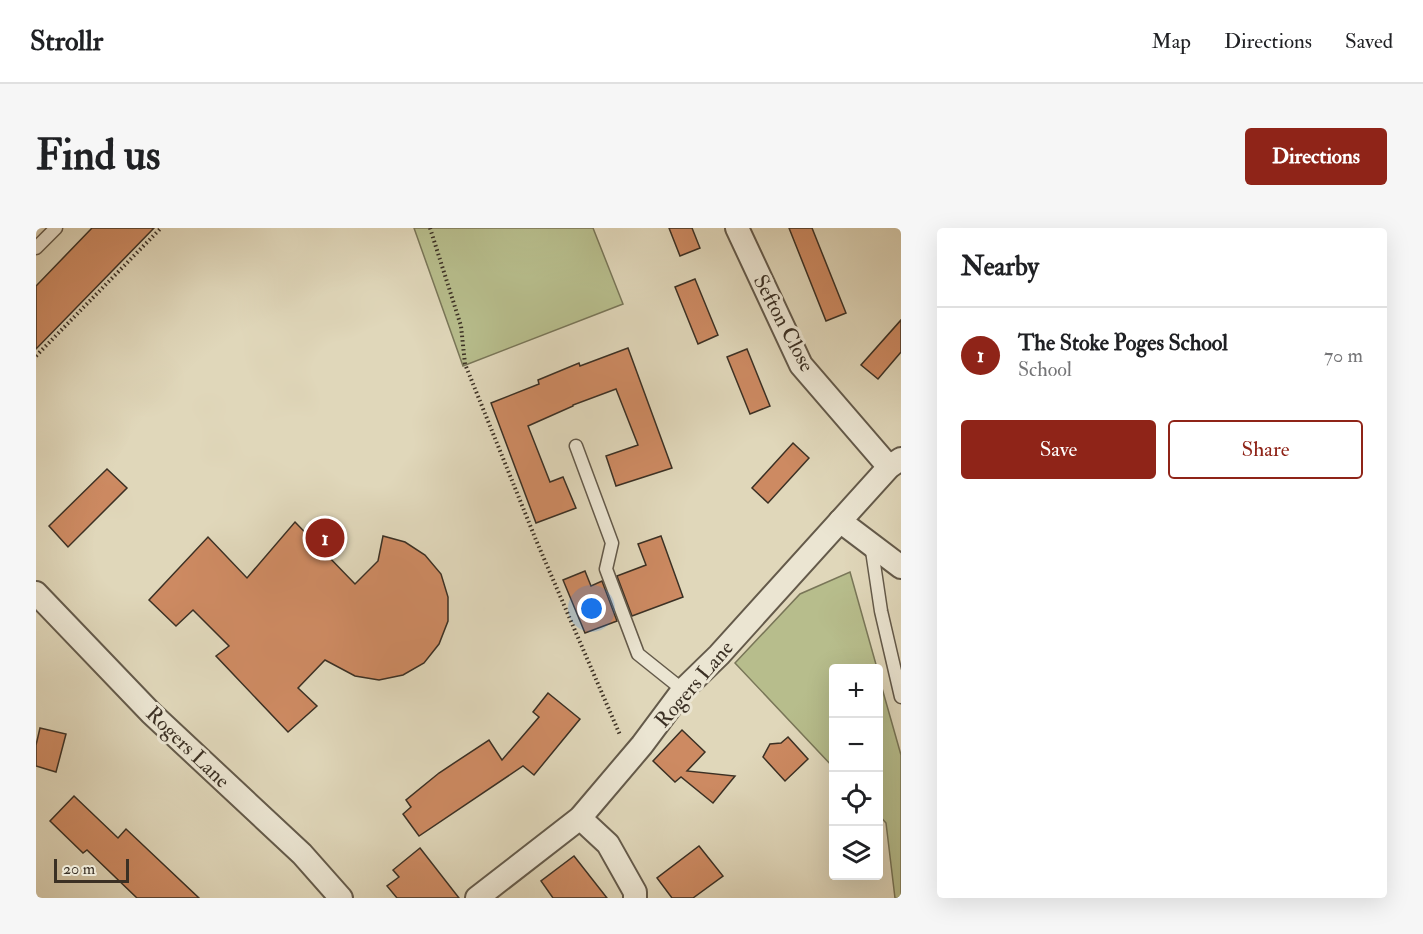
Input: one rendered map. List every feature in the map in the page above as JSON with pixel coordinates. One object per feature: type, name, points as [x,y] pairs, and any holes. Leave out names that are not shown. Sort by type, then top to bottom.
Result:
[{"type":"street","name":"Sefton Close","points":[[736,228],[801,364],[895,463]]},
{"type":"street","name":"Rogers Lane","points":[[477,898],[580,818],[642,745],[683,690],[719,655],[895,463]]},
{"type":"street","points":[[840,521],[901,567]]},
{"type":"street","name":"Rogers Lane","points":[[36,593],[152,713],[302,854],[341,898]]},
{"type":"street","points":[[580,818],[608,844],[635,892],[635,898]]},
{"type":"lane","points":[[36,248],[56,228]]},
{"type":"lane","points":[[576,446],[612,543],[606,569],[638,654],[683,690]]},
{"type":"lane","points":[[871,543],[881,611],[901,696]]},
{"type":"path","points":[[36,356],[161,228]]},
{"type":"path","points":[[430,228],[461,326],[465,364],[536,540],[623,743],[642,745]]},
{"type":"green space","points":[[414,228],[593,228],[623,304],[463,366]]},
{"type":"green space","points":[[850,572],[876,664],[829,664],[829,763],[735,663],[800,594]]},
{"type":"green space","points":[[883,692],[901,755],[901,898],[895,898],[886,823],[883,820]]},
{"type":"building","points":[[92,228],[154,228],[36,349],[36,286]]},
{"type":"building","points":[[669,228],[692,228],[700,248],[680,256]]},
{"type":"building","points":[[789,228],[812,228],[846,313],[826,321]]},
{"type":"building","points":[[695,279],[718,335],[698,344],[675,287]]},
{"type":"building","points":[[901,320],[901,352],[878,379],[861,365]]},
{"type":"building","points":[[628,348],[672,468],[616,486],[606,456],[638,445],[616,389],[573,405],[528,426],[550,482],[563,477],[576,508],[536,523],[491,403],[539,384],[538,380],[579,363],[580,366]]},
{"type":"building","points":[[747,349],[770,406],[750,414],[727,357]]},
{"type":"building","points":[[793,443],[809,458],[768,503],[752,488]]},
{"type":"building","points":[[107,469],[127,488],[68,547],[49,526]]},
{"type":"building","points":[[295,522],[355,584],[378,561],[383,536],[405,542],[425,555],[441,574],[448,597],[448,621],[439,644],[424,663],[403,675],[379,680],[355,676],[325,660],[298,688],[317,706],[288,732],[216,656],[229,646],[193,610],[176,626],[149,600],[208,537],[247,578]]},
{"type":"building","points":[[661,536],[683,597],[632,616],[617,576],[646,565],[638,544]]},
{"type":"building","points":[[585,571],[591,586],[602,581],[617,621],[585,633],[563,580]]},
{"type":"building","points":[[548,693],[580,719],[534,775],[523,766],[419,836],[403,814],[411,807],[406,800],[439,773],[489,740],[502,760],[539,717],[533,712]]},
{"type":"building","points":[[40,728],[66,734],[56,772],[36,766],[36,745]]},
{"type":"building","points":[[682,730],[705,752],[687,771],[735,776],[713,803],[681,777],[675,782],[653,761]]},
{"type":"building","points":[[788,737],[808,759],[785,781],[763,757],[770,744],[781,743]]},
{"type":"building","points":[[74,796],[118,838],[126,829],[199,898],[137,898],[87,850],[83,853],[50,821]]},
{"type":"building","points":[[699,846],[723,876],[693,898],[672,898],[657,878]]},
{"type":"building","points":[[420,848],[459,898],[397,898],[387,886],[399,877],[393,870]]},
{"type":"building","points":[[574,856],[607,898],[553,898],[541,881]]},
{"type":"place","name":"The Stoke Poges School","points":[[325,538]]}]
